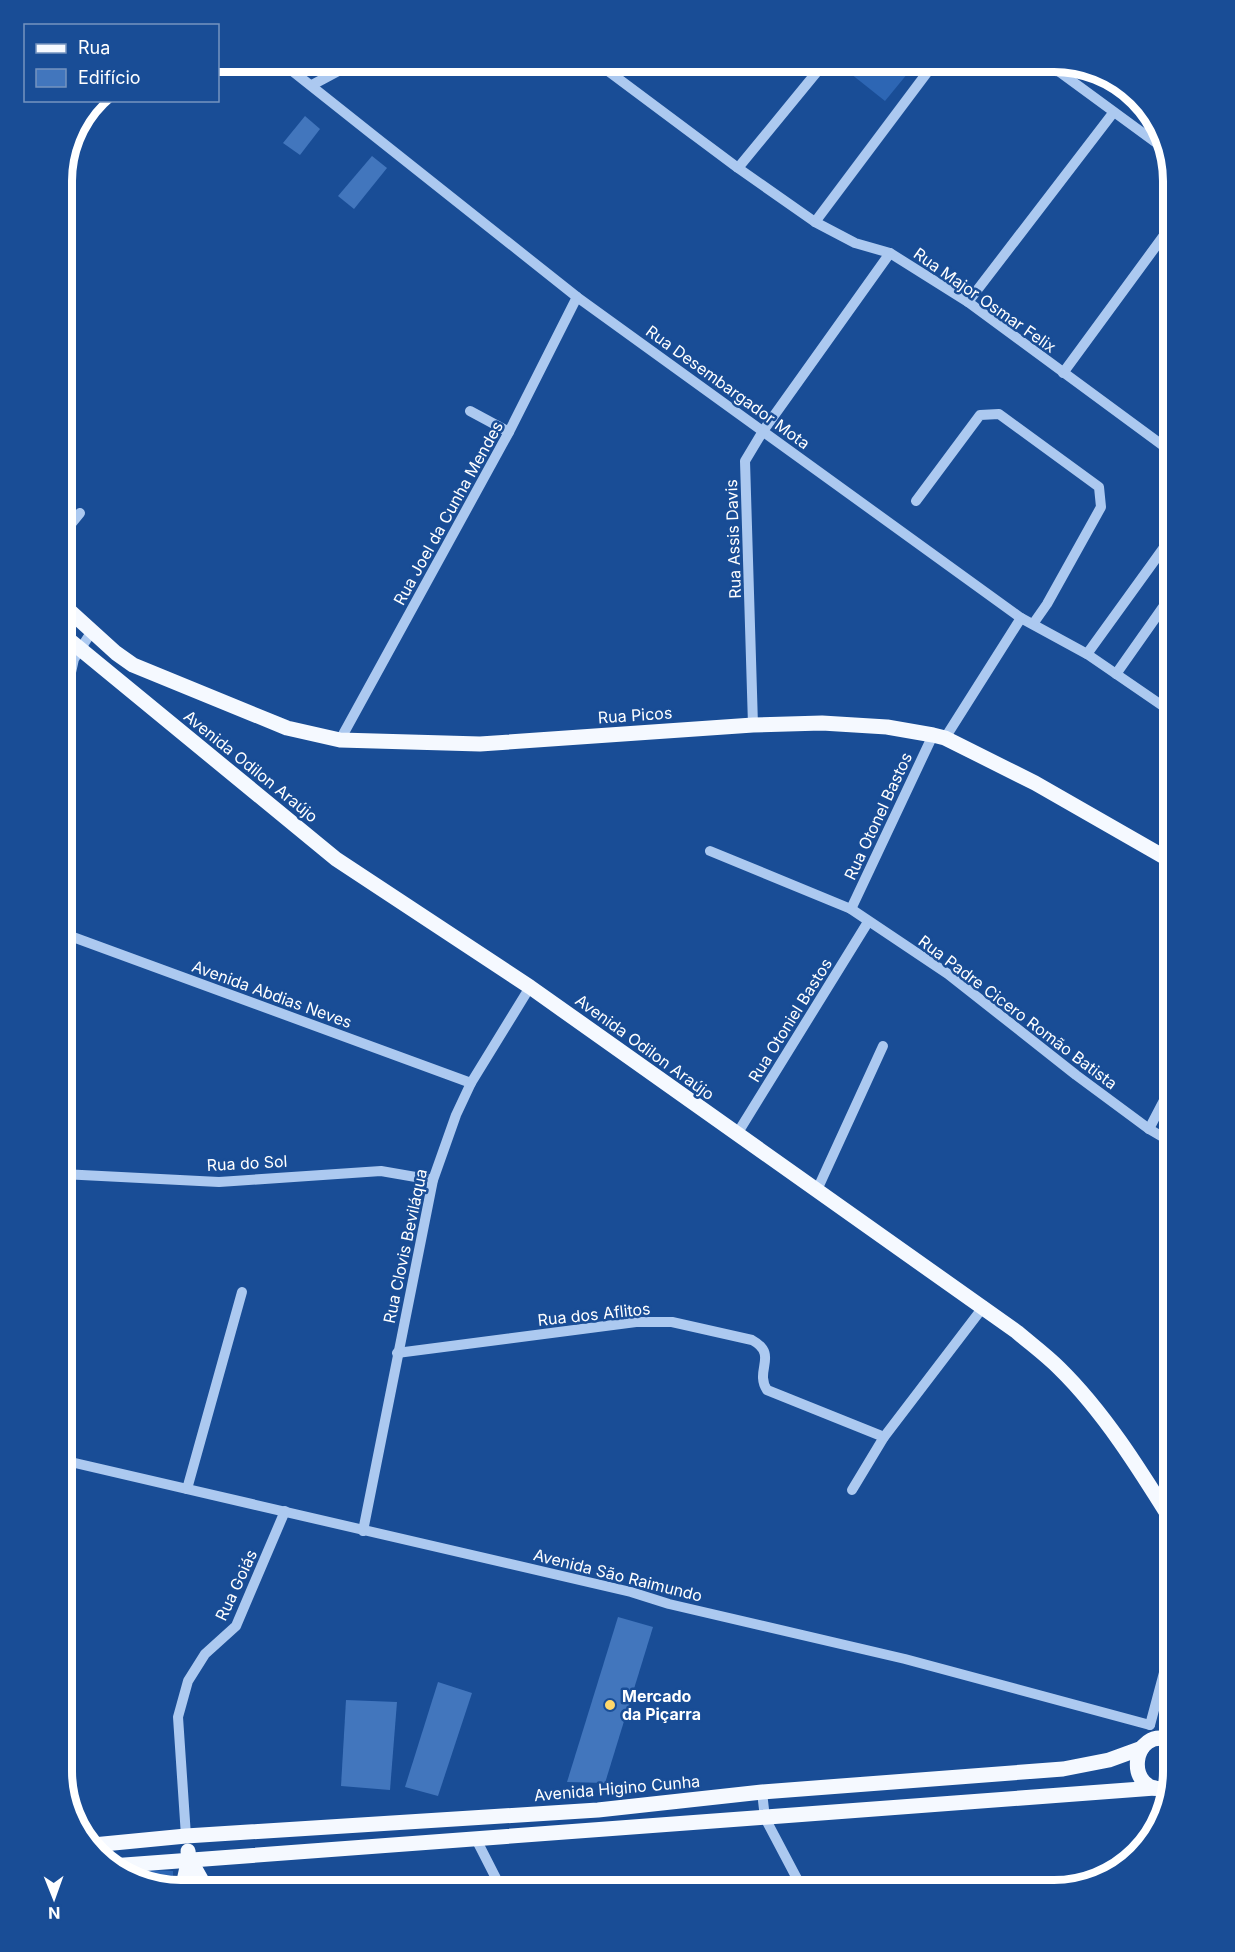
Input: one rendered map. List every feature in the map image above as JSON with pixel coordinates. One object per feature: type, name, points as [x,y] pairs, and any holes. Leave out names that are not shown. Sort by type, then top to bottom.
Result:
[{"type":"main road","points":[[72,613],[92,631]]},
{"type":"main road","name":"Rua Picos","points":[[92,631],[116,653],[134,665],[287,728],[340,740],[480,744],[753,725],[856,724],[939,737],[1035,783],[1163,856]]},
{"type":"main road","name":"Avenida Odilon Araújo","points":[[72,641],[336,859],[530,987],[984,1306],[1060,1368],[1141,1472],[1163,1506]]},
{"type":"main road","points":[[1162,1788],[1142,1779],[1138,1771],[1138,1755],[1149,1737],[1163,1739]]},
{"type":"main road","name":"Avenida Higino Cunha","points":[[100,1844],[186,1836],[598,1810],[762,1792],[1063,1769],[1109,1760],[1149,1737]]},
{"type":"main road","points":[[125,1865],[189,1858],[1162,1788]]},
{"type":"main road","points":[[184,1880],[189,1858],[186,1836]]},
{"type":"main road","points":[[189,1858],[201,1880]]},
{"type":"street","name":"Rua Desembargador Mota","points":[[294,72],[577,297],[1021,618],[1087,654],[1163,706]]},
{"type":"street","points":[[312,85],[336,72]]},
{"type":"street","name":"Rua Major Osmar Felix","points":[[609,72],[815,222],[855,243],[890,253],[968,302],[1163,446]]},
{"type":"street","points":[[738,168],[817,72]]},
{"type":"street","points":[[815,222],[928,72]]},
{"type":"street","points":[[1059,72],[1156,143]]},
{"type":"street","points":[[968,302],[1113,113]]},
{"type":"street","points":[[1063,373],[1163,237]]},
{"type":"street","name":"Rua Assis Davis","points":[[753,725],[745,461],[763,431],[890,253]]},
{"type":"street","name":"Rua Joel da Cunha Mendes","points":[[340,740],[509,432],[577,297]]},
{"type":"street","points":[[470,411],[509,432]]},
{"type":"street","points":[[916,501],[980,415],[989,414],[999,414],[1099,487],[1101,507],[1047,604],[1033,624]]},
{"type":"street","points":[[72,523],[80,513]]},
{"type":"street","points":[[1087,654],[1163,549]]},
{"type":"street","points":[[1116,674],[1163,607]]},
{"type":"street","name":"Rua Otonel Bastos","points":[[851,909],[939,737],[1021,618]]},
{"type":"street","points":[[72,668],[74,659],[92,631]]},
{"type":"street","name":"Rua Padre Cicero Romão Batista","points":[[710,851],[851,909],[948,974],[1149,1129],[1163,1137]]},
{"type":"street","name":"Rua Otoniel Bastos","points":[[737,1134],[868,922]]},
{"type":"street","name":"Avenida Abdias Neves","points":[[72,937],[471,1083]]},
{"type":"street","name":"Rua Clovis Beviláqua","points":[[363,1532],[433,1180],[456,1115],[471,1083],[530,987]]},
{"type":"street","points":[[817,1190],[883,1046]]},
{"type":"street","points":[[1149,1129],[1163,1102]]},
{"type":"street","name":"Rua do Sol","points":[[72,1175],[219,1182],[381,1171],[433,1180]]},
{"type":"street","points":[[187,1489],[242,1292]]},
{"type":"street","points":[[852,1491],[884,1437],[984,1306]]},
{"type":"street","name":"Rua dos Aflitos","points":[[397,1353],[601,1325],[672,1322],[759,1344],[766,1357],[762,1379],[767,1390],[884,1437]]},
{"type":"street","name":"Avenida São Raimundo","points":[[72,1462],[285,1511],[363,1532],[631,1592],[669,1604],[905,1659],[1149,1737]]},
{"type":"street","name":"Rua Goiás","points":[[186,1836],[178,1717],[181,1698],[188,1681],[205,1654],[236,1626],[285,1511]]},
{"type":"street","points":[[1149,1737],[1163,1680]]},
{"type":"street","points":[[762,1792],[765,1818],[798,1880]]},
{"type":"street","points":[[476,1839],[497,1880]]},
{"type":"shaded area","points":[[849,72],[909,72],[885,101]]},
{"type":"shaded area","points":[[139,1871],[173,1871],[173,1880],[160,1878]]},
{"type":"building","points":[[305,116],[320,129],[300,155],[283,143]]},
{"type":"building","points":[[372,156],[387,168],[354,209],[338,196]]},
{"type":"building","name":"Mercado da Piçarra","points":[[618,1617],[653,1627],[605,1783],[567,1782]]},
{"type":"building","points":[[438,1682],[472,1693],[438,1796],[405,1787]]},
{"type":"building","points":[[346,1700],[397,1702],[390,1790],[341,1786]]},
{"type":"place","name":"Mercado da Piçarra","points":[[610,1705]]}]
